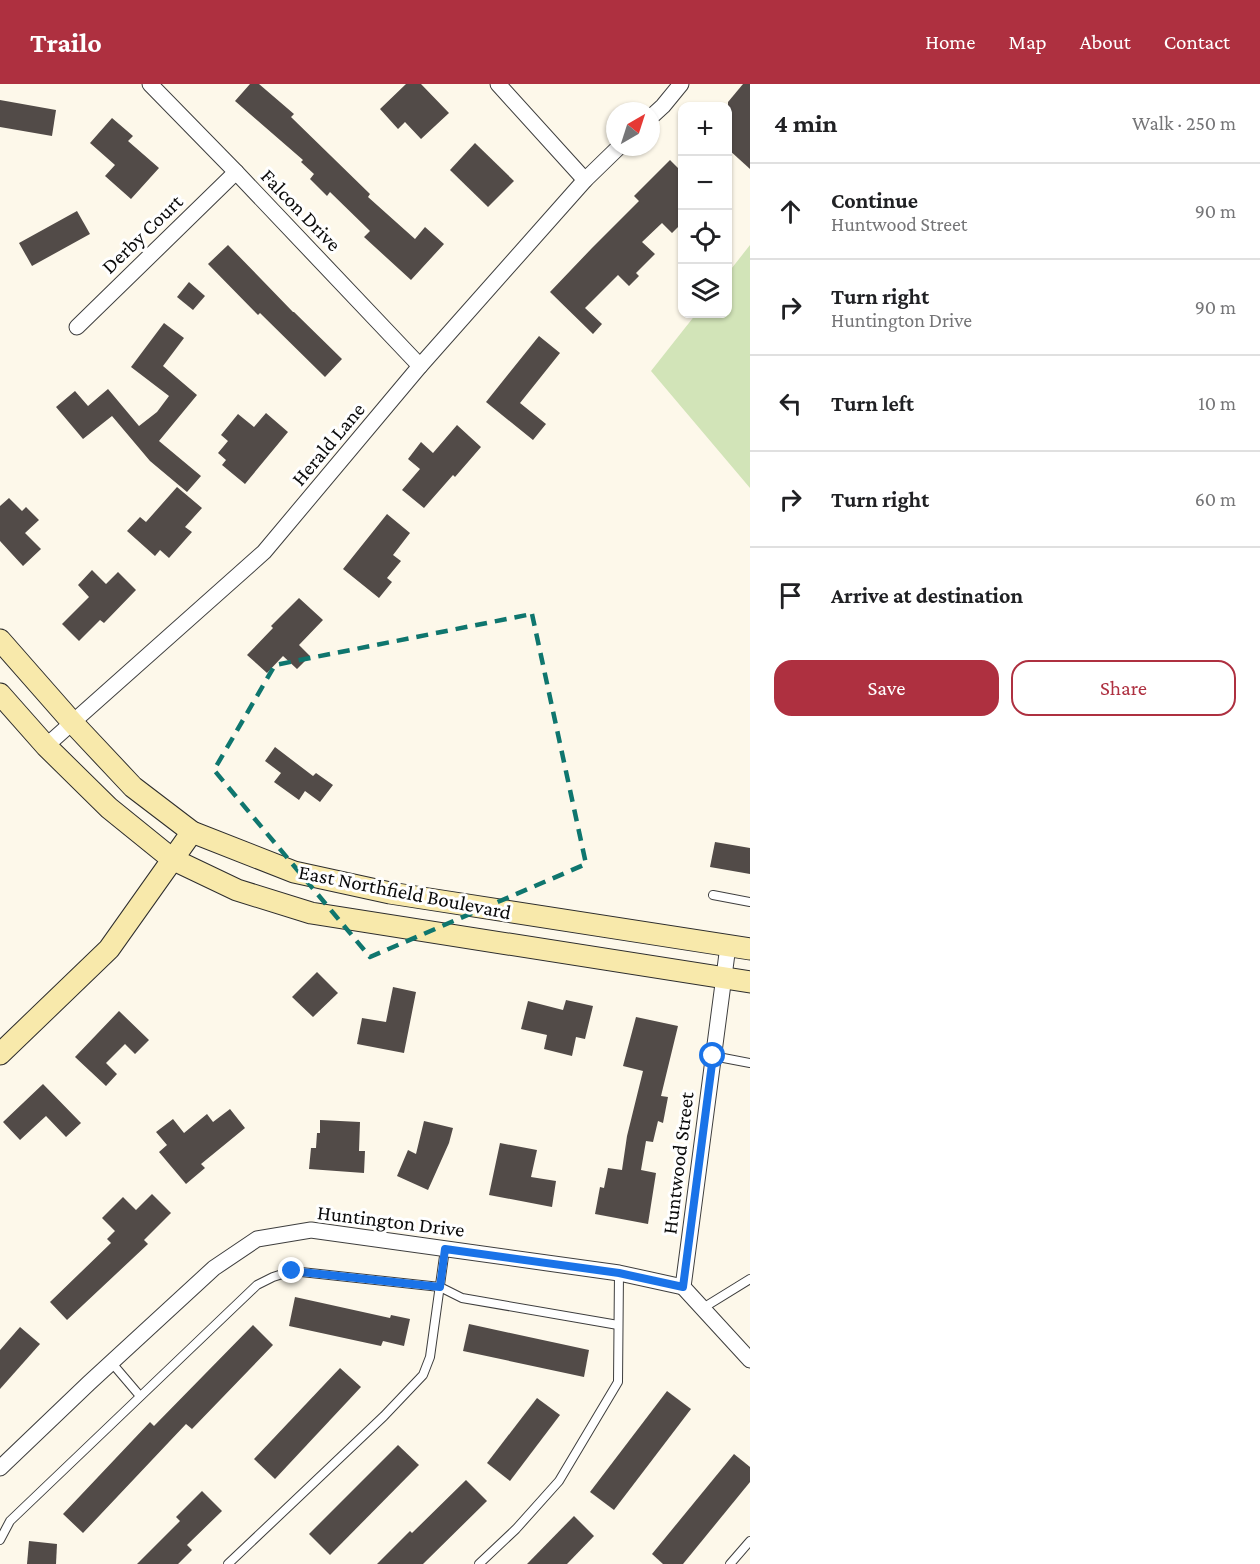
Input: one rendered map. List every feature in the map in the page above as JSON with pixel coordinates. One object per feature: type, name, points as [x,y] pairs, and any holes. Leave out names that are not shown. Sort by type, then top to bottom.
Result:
[{"type":"main road","name":"East Northfield Boulevard","points":[[0,640],[133,787],[192,832],[294,872],[390,893],[750,949]]},
{"type":"main road","name":"East Northfield Boulevard","points":[[0,694],[46,746],[109,808],[172,860],[237,890],[311,913],[750,982]]},
{"type":"main road","points":[[0,1054],[109,949],[192,832]]},
{"type":"street","name":"Falcon Drive","points":[[150,84],[420,366]]},
{"type":"street","points":[[498,84],[585,180]]},
{"type":"street","points":[[660,109],[681,84]]},
{"type":"street","name":"Herald Lane","points":[[46,746],[264,552],[420,366],[585,180],[610,156]]},
{"type":"street","name":"Derby Court","points":[[76,327],[236,172]]},
{"type":"street","name":"Huntwood Street","points":[[683,1287],[728,946]]},
{"type":"street","name":"Huntington Drive","points":[[0,1468],[214,1268],[257,1239],[311,1230],[619,1273],[683,1287]]},
{"type":"street","points":[[683,1287],[750,1360]]},
{"type":"lane","points":[[713,896],[750,902]]},
{"type":"lane","points":[[713,1056],[750,1063]]},
{"type":"lane","points":[[228,1564],[384,1416],[423,1375],[430,1357],[445,1249]]},
{"type":"lane","points":[[0,1540],[10,1521],[256,1285],[273,1277],[292,1271],[440,1287],[462,1298],[618,1325]]},
{"type":"lane","points":[[479,1564],[516,1529],[559,1481],[618,1382],[619,1273]]},
{"type":"lane","points":[[702,1308],[750,1279]]},
{"type":"lane","points":[[111,1362],[140,1396]]},
{"type":"lane","points":[[730,1564],[750,1541]]},
{"type":"highlighted area","points":[[532,614],[586,864],[370,957],[214,770],[275,665]]},
{"type":"green space","points":[[750,245],[750,488],[651,371],[693,318],[732,318],[732,268]]},
{"type":"building","points":[[250,84],[259,84],[294,114],[291,117],[370,194],[368,197],[415,239],[425,227],[444,244],[411,280],[364,237],[370,231],[330,192],[327,196],[310,179],[314,174],[301,162],[303,160],[235,101]]},
{"type":"building","points":[[406,84],[421,84],[449,113],[421,139],[405,122],[398,129],[380,109]]},
{"type":"building","points":[[743,84],[750,84],[750,169],[732,153],[732,102],[728,102]]},
{"type":"building","points":[[0,100],[56,110],[52,136],[0,127]]},
{"type":"building","points":[[112,118],[133,136],[128,141],[159,168],[131,199],[105,176],[115,165],[90,143]]},
{"type":"building","points":[[475,143],[514,181],[488,207],[450,170]]},
{"type":"building","points":[[670,160],[678,168],[678,227],[672,233],[662,223],[642,242],[655,254],[636,273],[639,276],[629,286],[618,275],[585,308],[602,324],[593,334],[550,292],[639,201],[634,196]]},
{"type":"building","points":[[77,211],[90,234],[32,266],[19,243]]},
{"type":"building","points":[[228,245],[342,359],[325,377],[260,313],[258,315],[208,264]]},
{"type":"building","points":[[189,282],[205,296],[193,310],[177,297]]},
{"type":"building","points":[[164,323],[184,338],[163,366],[197,395],[159,441],[201,476],[187,492],[150,461],[112,416],[83,439],[56,407],[75,391],[88,406],[108,389],[139,426],[157,412],[169,396],[131,367]]},
{"type":"building","points":[[539,336],[560,353],[520,403],[546,424],[533,440],[486,402]]},
{"type":"building","points":[[266,413],[288,432],[245,484],[222,465],[226,460],[218,453],[228,441],[221,435],[238,414],[254,427]]},
{"type":"building","points":[[457,425],[481,447],[424,508],[402,490],[420,469],[408,459],[421,442],[433,453]]},
{"type":"building","points":[[177,487],[202,508],[185,527],[192,532],[169,558],[160,550],[155,556],[127,531],[140,517],[146,522]]},
{"type":"building","points":[[9,498],[22,511],[26,507],[39,520],[25,533],[41,549],[23,566],[0,541],[0,506]]},
{"type":"building","points":[[387,514],[410,533],[393,555],[401,561],[387,578],[392,582],[379,598],[343,569]]},
{"type":"building","points":[[92,570],[106,584],[118,572],[136,590],[104,623],[100,620],[79,641],[62,624],[89,597],[78,585]]},
{"type":"building","points":[[299,598],[323,620],[299,645],[310,656],[297,669],[283,656],[267,673],[247,655],[273,628],[271,626]]},
{"type":"building","points":[[275,747],[313,776],[316,773],[333,785],[320,802],[305,791],[299,800],[274,782],[281,773],[265,761]]},
{"type":"building","points":[[715,842],[750,848],[750,874],[710,867]]},
{"type":"building","points":[[317,972],[338,993],[313,1017],[292,997]]},
{"type":"building","points":[[393,987],[416,992],[404,1053],[357,1044],[362,1018],[386,1022]]},
{"type":"building","points":[[566,1000],[593,1006],[585,1039],[576,1037],[572,1056],[544,1049],[547,1035],[521,1029],[528,1001],[563,1010]]},
{"type":"building","points":[[119,1011],[149,1040],[135,1054],[125,1044],[106,1063],[117,1074],[106,1086],[75,1057]]},
{"type":"building","points":[[636,1017],[678,1026],[661,1096],[668,1097],[663,1123],[658,1121],[653,1142],[646,1141],[641,1170],[656,1173],[648,1224],[595,1214],[600,1187],[604,1188],[608,1168],[622,1170],[627,1136],[643,1071],[623,1066]]},
{"type":"building","points":[[43,1084],[81,1123],[66,1137],[46,1116],[20,1140],[3,1122]]},
{"type":"building","points":[[230,1109],[245,1128],[201,1164],[205,1168],[186,1184],[159,1152],[167,1145],[156,1132],[173,1119],[184,1133],[207,1114],[213,1122]]},
{"type":"building","points":[[320,1120],[360,1122],[359,1151],[365,1151],[364,1173],[309,1169],[311,1148],[316,1148],[317,1133],[320,1133]]},
{"type":"building","points":[[424,1121],[453,1128],[449,1143],[428,1190],[397,1176],[408,1150],[416,1154]]},
{"type":"building","points":[[500,1143],[537,1150],[531,1177],[556,1181],[552,1207],[489,1195]]},
{"type":"building","points":[[152,1194],[171,1213],[144,1240],[148,1244],[67,1320],[50,1302],[111,1243],[107,1239],[115,1231],[102,1218],[123,1197],[136,1210]]},
{"type":"building","points":[[295,1297],[390,1318],[391,1315],[410,1319],[404,1346],[383,1341],[381,1346],[289,1326]]},
{"type":"building","points":[[469,1324],[589,1350],[584,1377],[463,1351]]},
{"type":"building","points":[[253,1325],[273,1345],[192,1429],[186,1424],[83,1533],[63,1514],[150,1422],[154,1426]]},
{"type":"building","points":[[20,1327],[40,1344],[0,1389],[0,1350]]},
{"type":"building","points":[[340,1368],[361,1387],[275,1479],[254,1459]]},
{"type":"building","points":[[667,1391],[691,1409],[614,1510],[590,1492]]},
{"type":"building","points":[[537,1398],[560,1415],[510,1481],[487,1463]]},
{"type":"building","points":[[398,1445],[419,1465],[330,1555],[309,1534]]},
{"type":"building","points":[[734,1454],[750,1467],[750,1482],[683,1564],[663,1564],[652,1554]]},
{"type":"building","points":[[466,1480],[487,1501],[423,1564],[377,1564],[410,1531],[412,1533]]},
{"type":"building","points":[[202,1491],[222,1511],[187,1545],[192,1550],[178,1564],[137,1564],[180,1521],[176,1517]]},
{"type":"building","points":[[574,1516],[594,1536],[567,1564],[527,1564]]},
{"type":"building","points":[[29,1541],[57,1544],[56,1564],[27,1564]]},
{"type":"route","points":[[292,1271],[440,1287],[445,1249],[619,1273],[683,1287],[713,1056]]}]
